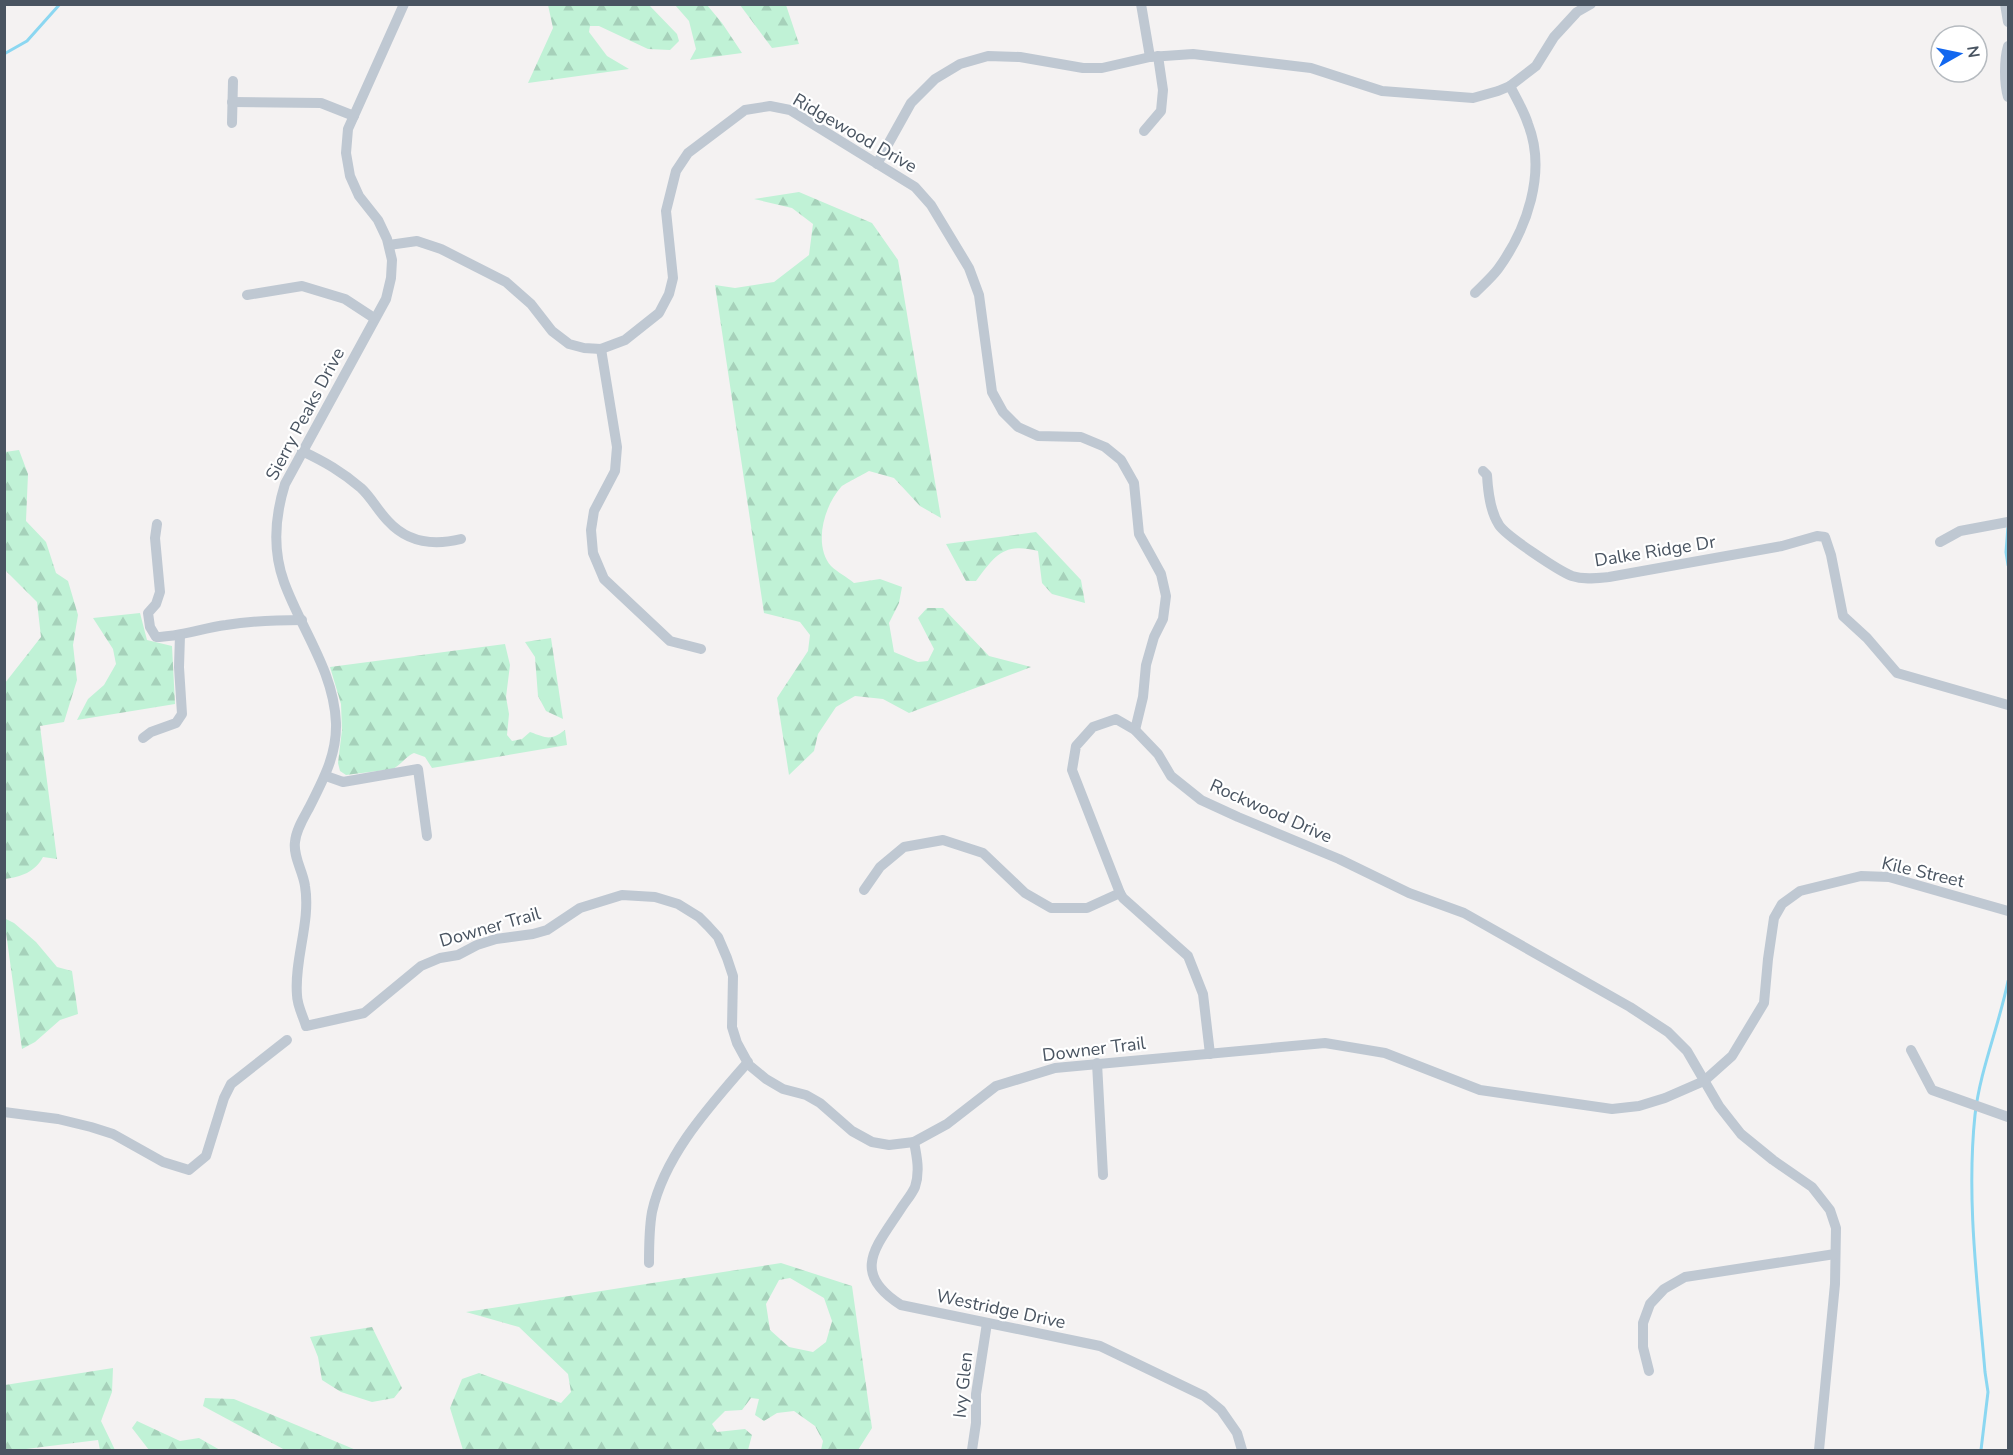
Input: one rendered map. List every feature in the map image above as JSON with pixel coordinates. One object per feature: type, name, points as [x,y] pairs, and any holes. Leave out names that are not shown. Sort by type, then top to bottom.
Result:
[{"type":"street","name":"Sierry Peaks Drive","points":[[306,1026],[297,997],[306,887],[296,854],[295,842],[300,826],[326,776],[334,750],[336,722],[327,675],[283,581],[275,530],[278,505],[285,484],[386,299],[392,260],[388,245],[378,220],[359,196],[350,176],[346,153],[348,129],[404,4]]},
{"type":"street","points":[[1141,4],[1163,90],[1161,111],[1144,131]]},
{"type":"street","points":[[877,164],[911,103],[935,79],[960,64],[988,56],[1020,57],[1083,68],[1102,68],[1154,57],[1193,54],[1311,68],[1383,91],[1473,98],[1510,86],[1536,66],[1575,8],[1591,4]]},
{"type":"street","points":[[2005,4],[2008,22]]},
{"type":"street","points":[[2008,46],[2006,91],[2008,97]]},
{"type":"street","points":[[232,123],[233,81]]},
{"type":"street","points":[[1475,293],[1497,270],[1515,243],[1528,214],[1533,186],[1535,156],[1529,125],[1510,86]]},
{"type":"street","points":[[232,102],[321,103],[354,116]]},
{"type":"street","name":"Ridgewood Drive","points":[[601,349],[625,340],[659,313],[674,278],[666,211],[676,171],[688,153],[745,110],[770,106],[790,110],[915,187],[931,205],[969,268],[979,295],[992,392],[1003,412],[1018,427],[1038,436],[1081,437],[1105,447],[1121,460],[1134,483],[1139,534],[1161,574],[1166,596],[1163,619],[1146,665],[1143,697],[1135,730]]},
{"type":"street","points":[[388,245],[417,241],[441,249],[506,282],[531,304],[552,331],[568,344],[601,349],[617,447],[615,471],[594,510],[591,530],[593,553],[604,579],[670,641],[701,649]]},
{"type":"street","points":[[248,295],[302,286],[345,299],[374,318]]},
{"type":"street","points":[[302,451],[335,467],[363,490],[389,523],[406,535],[430,544],[461,539]]},
{"type":"street","name":"Dalke Ridge Dr","points":[[1483,471],[1487,475],[1492,510],[1500,526],[1540,558],[1571,575],[1589,579],[1782,546],[1817,536],[1825,537],[1831,555],[1843,616],[1867,638],[1897,673],[2008,705]]},
{"type":"street","points":[[1940,543],[1960,531],[2008,522]]},
{"type":"street","points":[[157,524],[155,548],[160,592],[156,604],[148,613],[150,627],[156,638],[225,625],[302,620]]},
{"type":"street","points":[[143,738],[151,732],[176,723],[182,714],[179,667],[180,635]]},
{"type":"street","name":"Rockwood Drive","points":[[1210,1054],[1203,994],[1188,956],[1123,898],[1072,770],[1076,746],[1093,727],[1116,719],[1135,730],[1158,754],[1171,776],[1201,800],[1339,859],[1409,893],[1464,913],[1630,1007],[1668,1032],[1687,1051],[1719,1106],[1741,1134],[1812,1187],[1830,1210],[1836,1228],[1835,1284],[1819,1450]]},
{"type":"street","points":[[326,776],[343,782],[418,769],[427,836]]},
{"type":"street","points":[[864,890],[880,867],[904,847],[943,840],[983,853],[1025,893],[1050,908],[1087,908],[1120,893]]},
{"type":"street","name":"Kile Street","points":[[1773,921],[1782,904],[1800,891],[1861,876],[1890,877],[2008,911]]},
{"type":"street","name":"Downer Trail","points":[[306,1026],[364,1013],[407,976],[421,966],[440,958],[458,955],[477,945],[496,939],[547,930],[580,908],[599,901],[622,895],[655,897],[678,904],[699,917],[718,937],[733,976],[732,1027],[747,1062],[766,1079],[783,1089],[806,1095],[820,1103],[852,1131],[872,1142],[889,1145],[914,1142],[947,1124],[996,1086],[1054,1068],[1325,1043],[1384,1053],[1480,1090],[1612,1110],[1639,1106],[1665,1098],[1704,1081],[1737,1050],[1764,1003],[1767,958],[1773,921]]},
{"type":"street","points":[[4,1112],[91,1126],[113,1134],[156,1159],[189,1170],[206,1156],[224,1098],[231,1084],[287,1040]]},
{"type":"street","points":[[1911,1050],[1932,1090],[2008,1117]]},
{"type":"street","points":[[649,1263],[652,1213],[664,1178],[705,1111],[747,1062]]},
{"type":"street","points":[[1097,1063],[1103,1175]]},
{"type":"street","name":"Westridge Drive","points":[[914,1142],[918,1166],[914,1188],[873,1252],[871,1269],[876,1283],[885,1294],[901,1305],[1101,1346],[1204,1396],[1227,1418],[1237,1433],[1242,1450]]},
{"type":"street","points":[[1649,1371],[1643,1347],[1643,1323],[1650,1304],[1664,1289],[1686,1277],[1835,1254]]},
{"type":"street","name":"Ivy Glen","points":[[972,1450],[976,1423],[976,1394],[987,1323]]},
{"type":"green space","points":[[548,5],[649,5],[677,34],[679,41],[670,50],[648,49],[599,26],[590,26],[589,32],[607,56],[629,69],[528,83],[553,28]]},
{"type":"green space","points":[[675,5],[707,5],[742,53],[690,60],[696,49],[689,21]]},
{"type":"green space","points":[[740,5],[786,5],[799,44],[772,48]]},
{"type":"green space","points":[[799,192],[872,223],[898,260],[941,518],[920,506],[894,478],[869,471],[841,487],[830,504],[822,537],[826,557],[833,568],[854,583],[880,579],[902,587],[899,603],[889,623],[894,652],[918,662],[928,661],[934,649],[918,618],[927,608],[943,608],[989,656],[1031,667],[909,713],[883,699],[855,696],[836,707],[818,734],[814,751],[789,775],[777,698],[808,651],[810,635],[800,622],[764,613],[715,285],[735,288],[774,282],[809,255],[813,224],[792,208],[754,199]]},
{"type":"green space","points":[[19,450],[28,474],[26,521],[46,542],[56,573],[68,581],[78,615],[73,645],[77,680],[64,722],[40,726],[57,859],[43,857],[27,873],[5,879],[5,683],[41,637],[37,602],[5,570],[5,452]]},
{"type":"green space","points":[[1036,532],[1081,580],[1085,603],[1052,594],[1042,583],[1038,551],[1016,548],[1008,550],[995,558],[976,581],[966,581],[946,544]]},
{"type":"green space","points":[[140,613],[147,640],[172,646],[175,704],[77,720],[88,699],[104,685],[116,664],[113,649],[93,618]]},
{"type":"green space","points":[[551,638],[563,719],[546,711],[538,696],[535,657],[525,642]]},
{"type":"green space","points":[[505,644],[510,665],[506,697],[509,714],[507,735],[512,741],[522,739],[530,732],[548,737],[556,736],[565,730],[567,745],[432,768],[425,757],[414,753],[393,769],[346,775],[340,771],[338,763],[342,730],[341,704],[330,667]]},
{"type":"green space","points":[[4,918],[14,923],[36,942],[57,967],[72,971],[78,1014],[60,1020],[35,1042],[22,1049]]},
{"type":"green space","points":[[781,1263],[852,1286],[872,1428],[858,1450],[821,1450],[823,1441],[815,1426],[794,1411],[777,1413],[764,1421],[755,1415],[759,1399],[751,1398],[742,1410],[725,1411],[712,1424],[717,1432],[745,1429],[752,1435],[748,1450],[463,1450],[450,1408],[462,1379],[479,1373],[561,1403],[571,1392],[568,1374],[519,1327],[466,1312]],"holes":[[[790,1278],[824,1298],[832,1321],[826,1342],[813,1352],[789,1347],[770,1330],[766,1304],[779,1280]]]},
{"type":"green space","points":[[372,1327],[402,1388],[394,1398],[372,1402],[341,1392],[322,1380],[318,1357],[310,1337]]},
{"type":"green space","points":[[113,1368],[112,1392],[101,1421],[115,1450],[100,1450],[98,1440],[5,1450],[5,1385]]},
{"type":"green space","points":[[205,1398],[234,1399],[356,1450],[285,1450],[203,1406]]},
{"type":"green space","points":[[137,1421],[180,1441],[199,1438],[220,1450],[149,1450],[132,1428]]},
{"type":"waterway","points":[[4,54],[27,41],[60,4]]},
{"type":"waterway","points":[[2008,526],[2006,552],[2008,565]]},
{"type":"waterway","points":[[1981,1450],[1988,1392],[1972,1212],[1973,1147],[1977,1098],[2008,981]]}]
